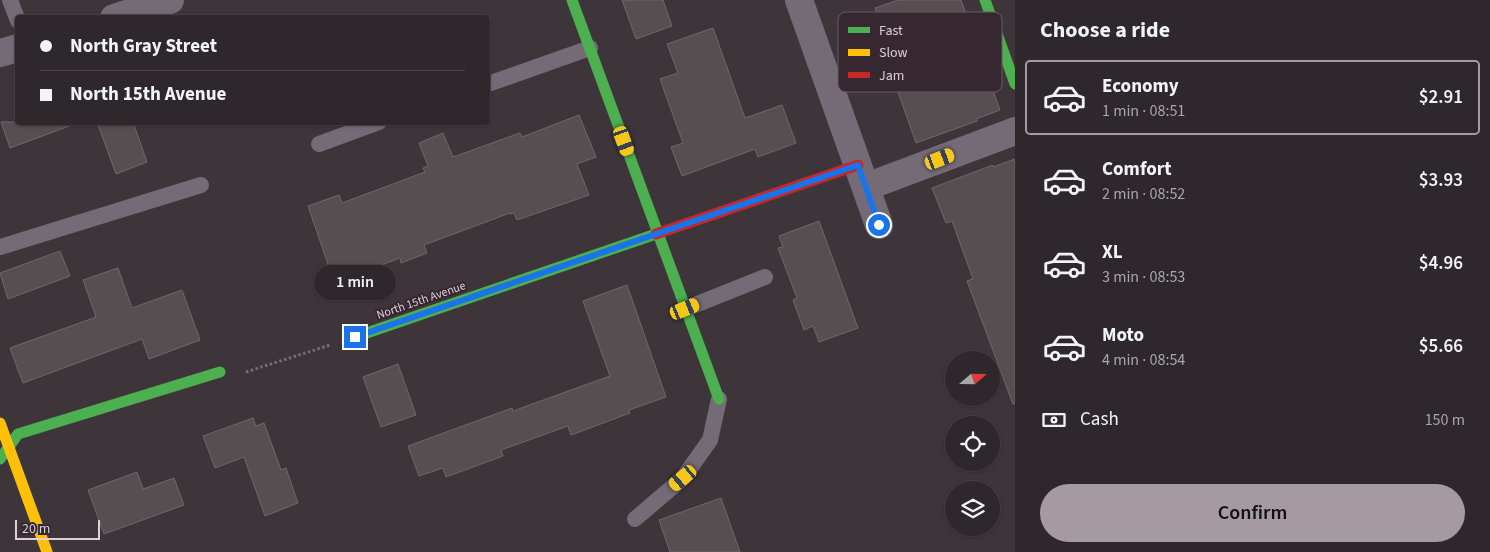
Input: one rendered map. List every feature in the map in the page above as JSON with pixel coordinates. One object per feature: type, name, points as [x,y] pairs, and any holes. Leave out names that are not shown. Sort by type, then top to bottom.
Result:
[{"type":"street","points":[[123,15],[170,0]]},
{"type":"street","points":[[572,0],[718,399]]},
{"type":"street","points":[[799,0],[879,225]]},
{"type":"street","points":[[985,0],[989,12]]},
{"type":"street","points":[[1002,48],[1015,84]]},
{"type":"street","points":[[0,53],[15,49]]},
{"type":"street","points":[[862,176],[1015,131]]},
{"type":"street","name":"North 15th Avenue","points":[[355,337],[657,234],[862,176]]},
{"type":"street","points":[[0,459],[18,434],[220,372]]},
{"type":"street","points":[[0,424],[47,552]]},
{"type":"lane","points":[[10,0],[16,15]]},
{"type":"lane","points":[[490,83],[590,48]]},
{"type":"lane","points":[[319,144],[371,125]]},
{"type":"lane","points":[[0,247],[202,185]]},
{"type":"lane","points":[[685,309],[765,277]]},
{"type":"lane","points":[[635,519],[683,478],[710,440],[718,399]]},
{"type":"path","points":[[220,372],[249,372],[355,337]]},
{"type":"building","points":[[622,0],[663,0],[672,26],[636,39]]},
{"type":"building","points":[[898,0],[961,0],[965,12],[876,12],[875,8]]},
{"type":"building","points":[[713,28],[745,118],[782,105],[796,143],[758,157],[755,149],[682,176],[671,147],[683,143],[660,79],[678,73],[667,44]]},
{"type":"building","points":[[898,92],[994,92],[1000,110],[976,119],[977,121],[916,143]]},
{"type":"building","points":[[579,115],[596,157],[577,164],[589,195],[517,220],[514,213],[510,213],[424,245],[427,253],[401,263],[400,258],[338,281],[335,272],[331,273],[308,206],[339,195],[342,203],[425,172],[423,168],[428,166],[419,143],[443,133],[453,157],[520,133],[522,137]]},
{"type":"building","points":[[1,122],[15,122],[15,125],[72,125],[10,148]]},
{"type":"building","points":[[98,125],[134,125],[147,162],[116,174]]},
{"type":"building","points":[[1015,159],[1015,404],[1013,404],[1000,369],[1000,351],[993,351],[967,281],[973,279],[952,221],[946,223],[932,188],[993,165],[993,167]]},
{"type":"building","points":[[819,221],[858,328],[819,342],[813,326],[804,330],[793,300],[797,298],[778,248],[783,247],[779,236]]},
{"type":"building","points":[[60,251],[70,276],[8,299],[0,273]]},
{"type":"building","points":[[118,268],[132,308],[182,290],[200,340],[149,359],[142,339],[23,383],[10,348],[96,317],[83,280]]},
{"type":"building","points":[[627,285],[666,397],[629,410],[630,413],[571,435],[568,426],[501,450],[503,456],[446,477],[443,468],[419,476],[408,446],[512,408],[513,411],[610,376],[583,301]]},
{"type":"building","points":[[398,364],[416,415],[381,427],[363,377]]},
{"type":"building","points":[[253,418],[256,426],[264,423],[281,470],[286,468],[298,503],[265,516],[244,457],[215,468],[203,436]]},
{"type":"building","points":[[137,472],[143,489],[174,478],[184,505],[104,534],[88,490]]},
{"type":"building","points":[[721,498],[740,552],[670,552],[659,520]]},
{"type":"traffic: fast","points":[[572,0],[719,399]]},
{"type":"traffic: fast","points":[[985,0],[989,12]]},
{"type":"traffic: fast","points":[[1002,48],[1015,84]]},
{"type":"traffic: fast","points":[[355,337],[656,234]]},
{"type":"traffic: fast","points":[[0,459],[18,434],[220,372]]},
{"type":"traffic: slow","points":[[0,423],[47,552]]},
{"type":"traffic: jam","points":[[656,234],[858,165]]},
{"type":"route","points":[[355,337],[858,165],[879,225]]}]
